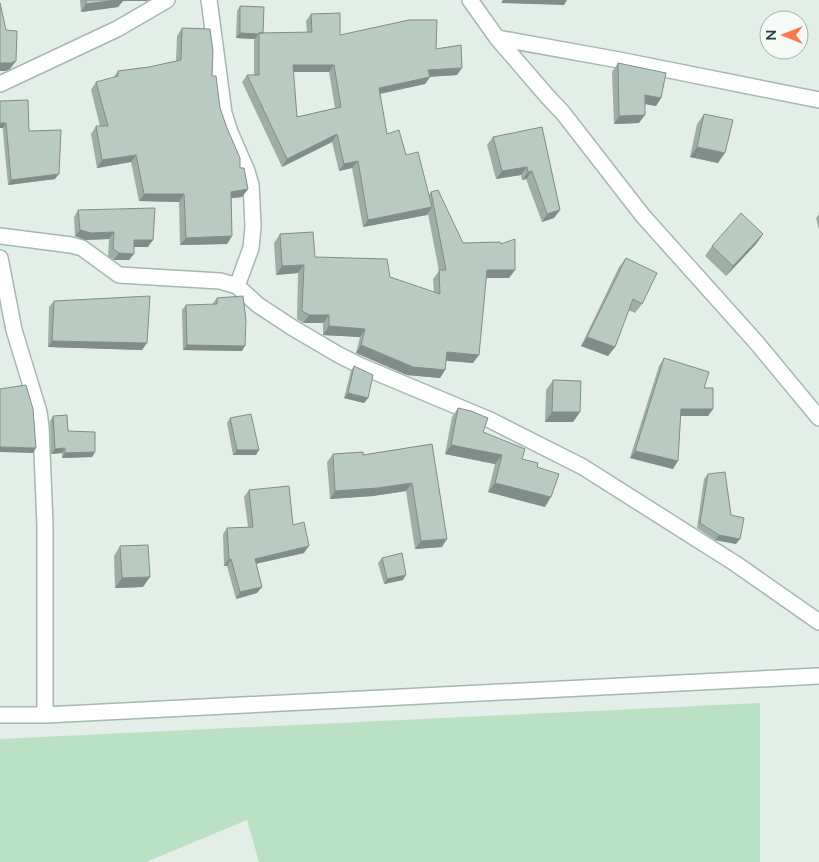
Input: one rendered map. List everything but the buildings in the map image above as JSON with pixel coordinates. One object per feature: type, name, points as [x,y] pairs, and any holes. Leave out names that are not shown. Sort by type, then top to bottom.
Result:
[{"type":"street","points":[[0,84],[117,29],[167,0]]},
{"type":"street","points":[[209,0],[224,113],[230,132],[247,170],[252,203],[253,227],[250,248],[237,286]]},
{"type":"street","points":[[470,0],[497,38],[563,113],[643,216],[756,342],[819,418]]},
{"type":"street","points":[[497,38],[819,100]]},
{"type":"street","points":[[0,236],[82,248],[119,275],[220,281],[237,286],[258,305],[292,328],[339,355],[490,420],[583,467],[727,559],[819,622]]},
{"type":"street","points":[[0,258],[14,330],[39,412],[41,427],[45,524],[45,715]]},
{"type":"street","points":[[0,715],[45,715],[819,676]]},
{"type":"green space","points":[[760,703],[760,862],[259,862],[247,820],[146,862],[0,862],[0,739]]}]
